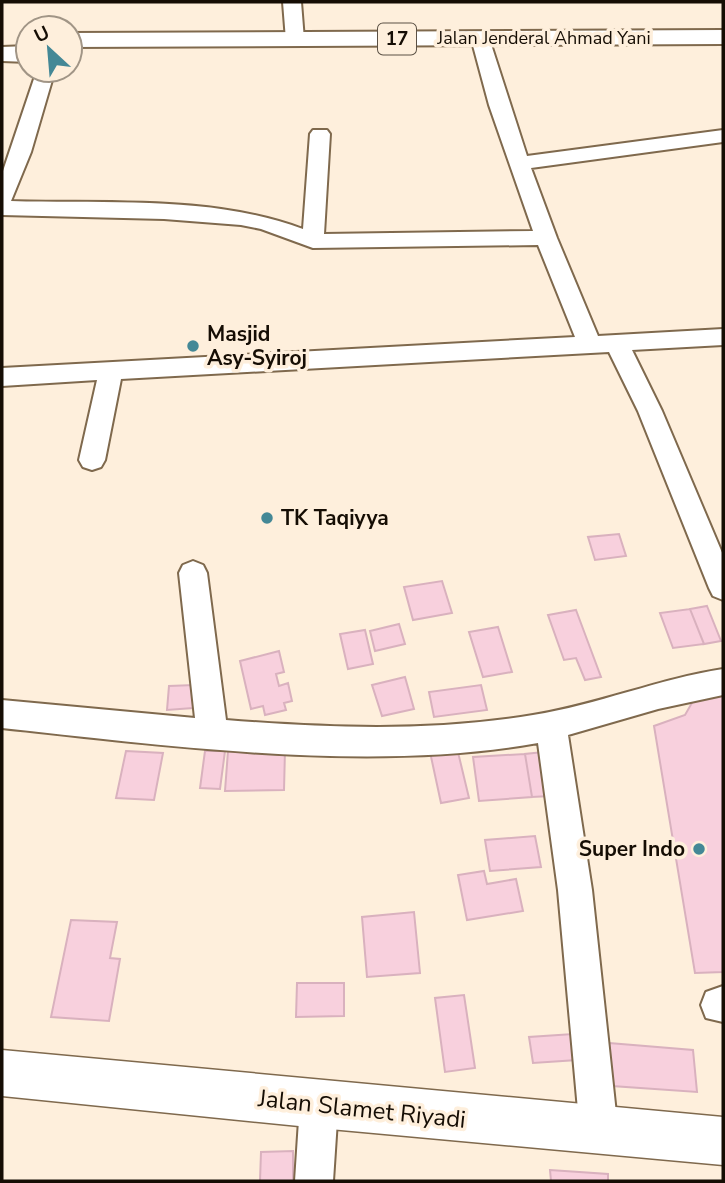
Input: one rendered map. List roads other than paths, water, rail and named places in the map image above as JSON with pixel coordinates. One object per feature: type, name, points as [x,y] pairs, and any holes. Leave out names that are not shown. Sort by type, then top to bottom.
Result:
[{"type":"highway","name":"Jalan Jenderal Ahmad Yani","points":[[84,54],[723,37]]},
{"type":"highway","name":"Jalan Jenderal Ahmad Yani","points":[[84,40],[295,40],[723,51]]},
{"type":"main road","name":"Jalan Slamet Riyadi","points":[[2,1073],[723,1142]]},
{"type":"street","points":[[292,2],[295,40]]},
{"type":"street","points":[[482,45],[499,104],[547,238],[590,345]]},
{"type":"street","points":[[2,199],[11,151],[40,84]]},
{"type":"street","points":[[313,241],[316,190],[320,179],[320,134]]},
{"type":"street","points":[[521,163],[723,136]]},
{"type":"street","points":[[2,208],[164,212],[241,218],[266,223],[313,241],[547,238]]},
{"type":"street","points":[[2,377],[723,337]]},
{"type":"street","points":[[616,343],[650,411],[723,588]]},
{"type":"street","points":[[92,460],[111,371]]},
{"type":"street","points":[[193,573],[212,733]]},
{"type":"street","points":[[2,714],[212,733],[364,742],[449,738],[551,727],[621,705],[723,682]]},
{"type":"street","points":[[551,727],[575,890],[599,1132]]},
{"type":"street","points":[[314,1181],[319,1105]]},
{"type":"place","name":"Masjid Asy-Syiroj","points":[[193,346]]},
{"type":"place","name":"TK Taqiyya","points":[[267,518]]},
{"type":"place","name":"Super Indo","points":[[699,849]]}]
